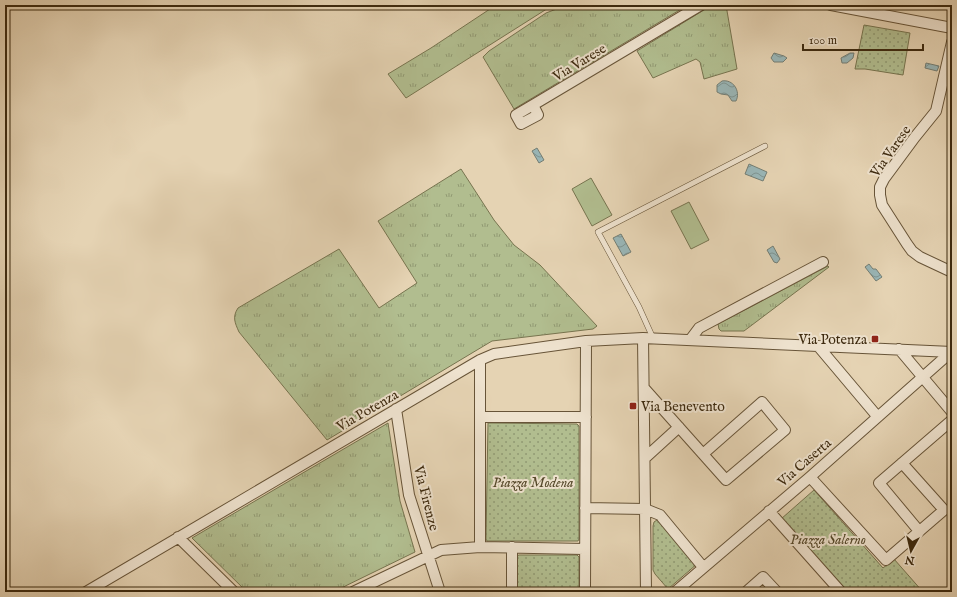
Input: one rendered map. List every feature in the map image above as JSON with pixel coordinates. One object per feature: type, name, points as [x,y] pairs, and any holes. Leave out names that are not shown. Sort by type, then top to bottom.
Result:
[{"type":"street","name":"Via Varese","points":[[533,105],[701,5]]},
{"type":"street","points":[[831,5],[952,28]]},
{"type":"street","name":"Via Varese","points":[[952,42],[949,67],[936,111],[884,179],[880,187],[882,205],[912,251],[920,257],[952,272]]},
{"type":"street","points":[[690,340],[699,328],[823,262]]},
{"type":"street","points":[[646,592],[644,388],[648,338]]},
{"type":"street","name":"Via Potenza","points":[[86,592],[178,536],[480,360],[494,354],[586,341],[648,338],[952,352]]},
{"type":"street","points":[[585,592],[586,341]]},
{"type":"street","points":[[818,346],[877,416]]},
{"type":"street","points":[[899,349],[952,412]]},
{"type":"street","name":"Via Caserta","points":[[675,592],[810,477],[877,416],[952,352]]},
{"type":"street","points":[[480,360],[480,547]]},
{"type":"street","points":[[644,388],[726,480],[785,430],[762,402],[703,454]]},
{"type":"street","name":"Via Firenze","points":[[396,410],[409,495],[440,592]]},
{"type":"street","points":[[480,417],[586,417]]},
{"type":"street","points":[[919,531],[879,483],[952,420]]},
{"type":"street","points":[[645,458],[679,427]]},
{"type":"street","points":[[810,477],[886,560],[944,510],[902,463]]},
{"type":"street","points":[[585,508],[645,509],[660,515],[703,567]]},
{"type":"street","points":[[769,511],[841,592]]},
{"type":"street","points":[[178,536],[234,592]]},
{"type":"street","points":[[353,592],[441,550],[480,547],[584,548]]},
{"type":"street","points":[[512,547],[512,592]]},
{"type":"street","points":[[746,592],[763,577],[777,592]]},
{"type":"lane","points":[[648,338],[639,307],[598,232],[765,146]]},
{"type":"green space","points":[[496,5],[553,5],[406,98],[388,74],[431,48]]},
{"type":"green space","points":[[567,5],[688,5],[514,109],[483,57],[489,51],[546,13]]},
{"type":"green space","points":[[712,5],[726,5],[737,69],[704,79],[700,62],[696,59],[653,78],[637,51]]},
{"type":"green space","points":[[864,25],[910,33],[903,75],[865,69],[855,69]]},
{"type":"green space","points":[[461,169],[494,220],[514,245],[540,265],[597,326],[593,329],[492,341],[327,440],[239,332],[235,320],[236,311],[238,308],[339,249],[379,308],[417,283],[378,221]]},
{"type":"green space","points":[[591,178],[612,215],[592,226],[572,189]]},
{"type":"green space","points":[[689,202],[709,240],[691,249],[671,211]]},
{"type":"green space","points":[[828,266],[829,267],[744,331],[721,331],[719,329],[718,324]]},
{"type":"green space","points":[[388,423],[400,501],[415,552],[333,592],[247,592],[192,538]]},
{"type":"green space","name":"Piazza Modena","points":[[488,423],[577,424],[579,426],[578,541],[487,541]]},
{"type":"green space","name":"Piazza Salerno","points":[[814,490],[883,568],[894,559],[923,592],[845,592],[781,519]]},
{"type":"green space","points":[[657,520],[660,521],[697,564],[668,589],[653,570],[653,526],[654,522]]},
{"type":"green space","points":[[577,555],[579,557],[579,592],[517,592],[517,556]]},
{"type":"water","points":[[774,53],[787,58],[783,62],[774,62],[771,58]]},
{"type":"water","points":[[850,53],[854,53],[853,58],[847,63],[842,63],[841,58]]},
{"type":"water","points":[[926,63],[939,66],[937,71],[925,68]]},
{"type":"water","points":[[722,81],[730,82],[735,86],[737,90],[736,101],[732,101],[728,95],[717,92],[717,85]]},
{"type":"water","points":[[537,148],[544,160],[539,163],[532,151]]},
{"type":"water","points":[[749,164],[767,172],[763,181],[745,174]]},
{"type":"water","points":[[621,234],[631,252],[623,256],[613,238]]},
{"type":"water","points":[[773,246],[780,259],[777,263],[774,262],[767,250]]},
{"type":"water","points":[[869,264],[873,269],[876,269],[882,277],[876,281],[865,267]]},
{"type":"place","name":"Via Potenza","points":[[875,339]]},
{"type":"place","name":"Via Benevento","points":[[633,406]]}]
